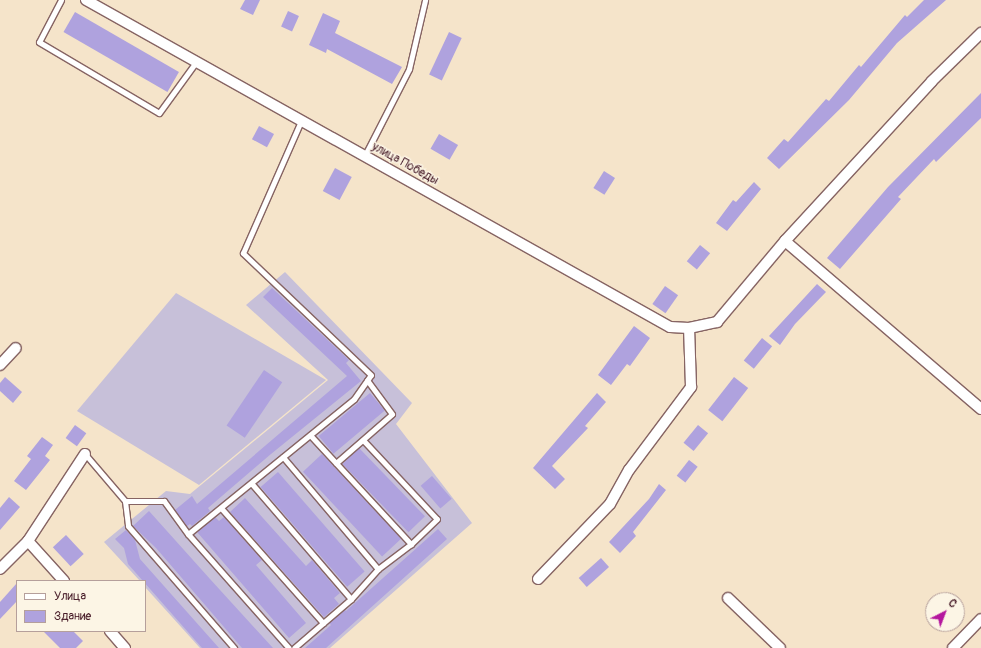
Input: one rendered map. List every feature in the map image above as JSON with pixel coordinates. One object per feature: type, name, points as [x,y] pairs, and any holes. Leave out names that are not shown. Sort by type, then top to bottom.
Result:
[{"type":"street","name":"улица Победы","points":[[86,0],[670,327],[689,328],[717,322],[786,241]]},
{"type":"street","points":[[981,33],[932,81],[786,241],[981,410]]},
{"type":"street","points":[[538,580],[610,504],[629,470],[691,387],[689,328]]},
{"type":"street","points":[[0,365],[16,348]]},
{"type":"street","points":[[0,569],[28,541],[85,454]]},
{"type":"street","points":[[28,541],[63,580]]},
{"type":"street","points":[[728,598],[780,648]]},
{"type":"street","points":[[953,648],[981,619]]},
{"type":"street","points":[[111,632],[125,648]]},
{"type":"lane","points":[[61,0],[39,42],[159,113],[196,62]]},
{"type":"lane","points":[[364,157],[409,69],[425,0]]},
{"type":"lane","points":[[188,534],[252,484],[354,399],[370,375],[243,253],[301,121]]},
{"type":"lane","points":[[336,463],[392,414],[367,380]]},
{"type":"lane","points":[[310,435],[411,544]]},
{"type":"lane","points":[[294,648],[351,599],[378,569],[411,544],[437,519],[363,440]]},
{"type":"lane","points":[[85,454],[125,501],[128,526],[234,648]]},
{"type":"lane","points":[[283,457],[378,569]]},
{"type":"lane","points":[[252,484],[351,599]]},
{"type":"lane","points":[[125,501],[164,501],[188,534],[289,648]]},
{"type":"lane","points":[[221,508],[323,623]]},
{"type":"shaded area","points":[[285,272],[412,403],[396,424],[472,523],[330,648],[200,648],[146,588],[146,580],[139,580],[104,542],[166,491],[190,494],[328,380],[246,305]]},
{"type":"shaded area","points":[[176,293],[326,380],[199,485],[77,411]]},
{"type":"building","points":[[245,0],[260,0],[253,15],[240,9]]},
{"type":"building","points":[[924,0],[946,0],[897,43],[849,100],[779,169],[767,158],[784,139],[788,142],[826,99],[829,101],[859,65],[861,67],[905,15],[907,17]]},
{"type":"building","points":[[288,11],[299,16],[292,31],[281,27]]},
{"type":"building","points":[[75,12],[179,72],[167,92],[64,32]]},
{"type":"building","points":[[323,13],[340,21],[335,33],[402,67],[392,84],[327,49],[326,53],[309,45]]},
{"type":"building","points":[[449,32],[462,38],[442,81],[429,75]]},
{"type":"building","points":[[981,93],[981,118],[936,162],[934,159],[898,197],[901,199],[840,269],[827,258],[888,187]]},
{"type":"building","points":[[259,126],[274,134],[267,147],[252,139]]},
{"type":"building","points":[[439,134],[458,145],[450,160],[430,149]]},
{"type":"building","points":[[335,168],[352,177],[340,200],[323,191]]},
{"type":"building","points":[[604,171],[615,178],[604,195],[593,188]]},
{"type":"building","points":[[754,182],[761,189],[727,231],[716,223],[733,200],[736,202]]},
{"type":"building","points":[[700,245],[710,253],[697,270],[687,261]]},
{"type":"building","points":[[817,284],[826,292],[795,324],[780,345],[769,336]]},
{"type":"building","points":[[665,286],[678,295],[665,313],[652,304]]},
{"type":"building","points":[[272,288],[349,360],[346,363],[361,381],[271,454],[208,508],[210,511],[192,526],[190,524],[187,526],[175,510],[192,496],[197,504],[347,376],[263,297]]},
{"type":"building","points":[[634,326],[650,338],[630,366],[627,364],[611,385],[598,375]]},
{"type":"building","points":[[762,338],[772,346],[754,369],[744,361]]},
{"type":"building","points":[[264,370],[282,382],[245,438],[227,426]]},
{"type":"building","points":[[5,377],[22,392],[13,403],[0,391],[0,383]]},
{"type":"building","points":[[734,377],[748,388],[722,421],[708,410]]},
{"type":"building","points":[[370,393],[385,411],[333,454],[319,436]]},
{"type":"building","points":[[597,393],[606,402],[585,426],[588,428],[552,466],[565,479],[555,489],[533,468]]},
{"type":"building","points":[[75,425],[86,433],[77,446],[66,438]]},
{"type":"building","points":[[698,425],[708,433],[694,451],[684,443]]},
{"type":"building","points":[[42,437],[53,445],[45,456],[50,460],[26,490],[14,481],[31,459],[27,456]]},
{"type":"building","points":[[359,448],[425,516],[408,532],[342,464]]},
{"type":"building","points":[[322,454],[401,539],[382,557],[303,472]]},
{"type":"building","points":[[689,460],[698,467],[685,483],[677,476]]},
{"type":"building","points":[[278,472],[365,572],[347,587],[261,487]]},
{"type":"building","points":[[432,476],[452,499],[440,508],[421,486]]},
{"type":"building","points":[[659,484],[666,490],[633,532],[636,536],[620,553],[609,542],[649,499]]},
{"type":"building","points":[[9,497],[20,507],[0,530],[0,508]]},
{"type":"building","points":[[245,498],[306,566],[312,560],[340,593],[334,598],[339,604],[324,617],[230,512]]},
{"type":"building","points":[[149,511],[273,648],[242,648],[156,548],[133,526]]},
{"type":"building","points":[[215,517],[219,521],[224,517],[262,560],[256,565],[306,623],[289,638],[197,532]]},
{"type":"building","points":[[438,529],[447,539],[326,648],[305,648],[331,625],[329,623],[345,610],[346,611]]},
{"type":"building","points":[[126,530],[135,540],[140,559],[219,648],[202,648],[146,584],[146,580],[142,580],[128,564],[124,548],[115,539]]},
{"type":"building","points":[[66,535],[84,554],[71,566],[53,547]]},
{"type":"building","points":[[601,558],[609,567],[587,587],[579,578]]},
{"type":"building","points":[[16,584],[16,602],[0,619],[0,602]]},
{"type":"building","points":[[44,632],[74,632],[83,641],[76,648],[60,648]]}]
